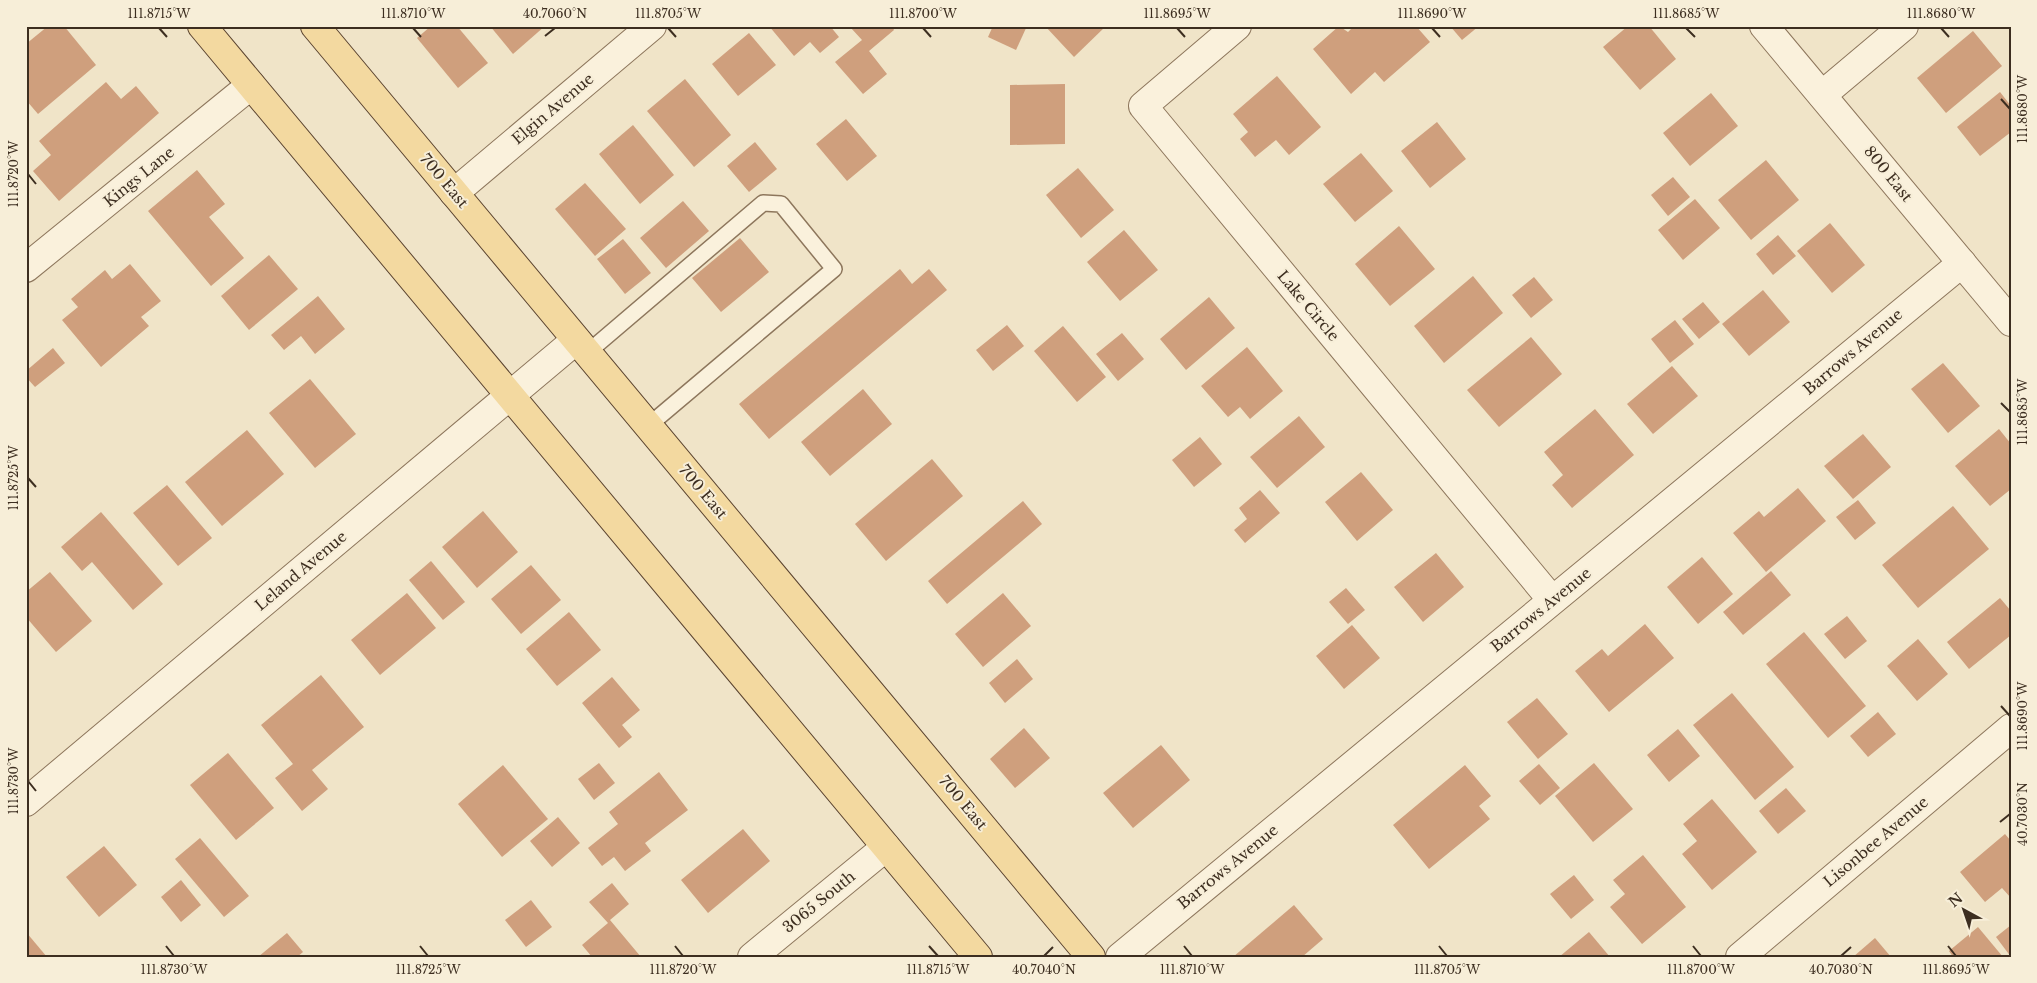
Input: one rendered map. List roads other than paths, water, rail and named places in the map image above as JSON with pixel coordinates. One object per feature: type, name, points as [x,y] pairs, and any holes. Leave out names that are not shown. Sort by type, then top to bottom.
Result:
[{"type":"main road","points":[[202,26],[978,957]]},
{"type":"main road","name":"700 East","points":[[315,26],[1091,957]]},
{"type":"street","name":"Elgin Avenue","points":[[454,193],[652,26]]},
{"type":"street","name":"Lake Circle","points":[[1237,26],[1143,106],[1552,600]]},
{"type":"street","name":"800 East","points":[[1764,26],[2011,322]]},
{"type":"street","points":[[1822,95],[1904,26]]},
{"type":"street","name":"Kings Lane","points":[[26,268],[251,85]]},
{"type":"street","name":"Barrows Avenue","points":[[1120,957],[1962,263]]},
{"type":"street","name":"Leland Avenue","points":[[26,802],[511,395],[582,346]]},
{"type":"street","name":"Lisonbee Avenue","points":[[1740,957],[2011,728]]},
{"type":"street","name":"3065 South","points":[[752,957],[886,847]]},
{"type":"lane","points":[[582,346],[762,203],[781,204],[834,269],[648,426]]}]
